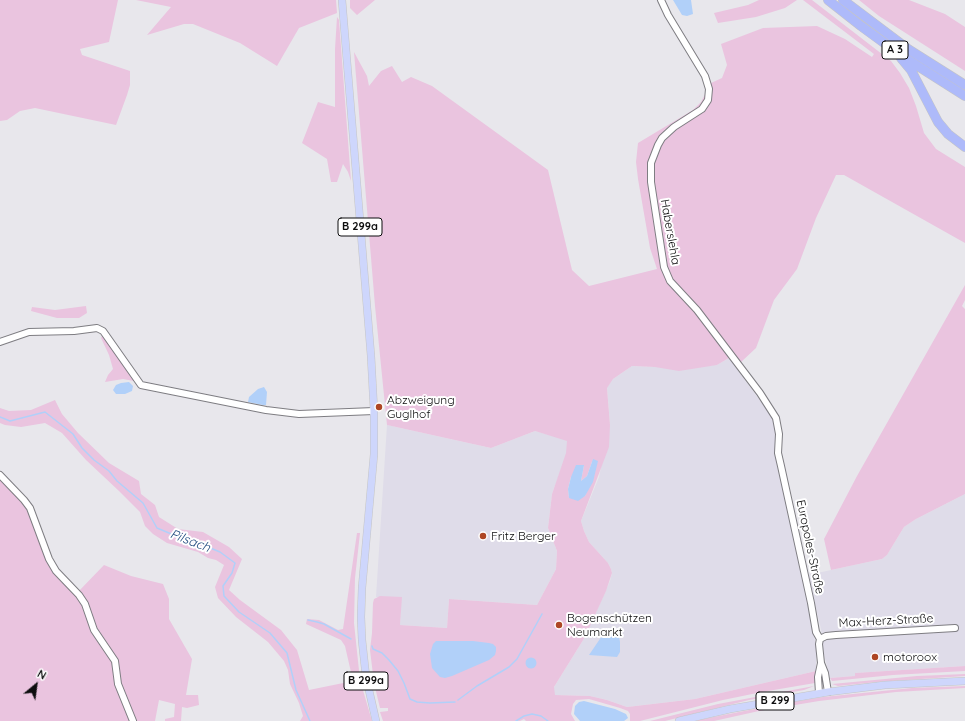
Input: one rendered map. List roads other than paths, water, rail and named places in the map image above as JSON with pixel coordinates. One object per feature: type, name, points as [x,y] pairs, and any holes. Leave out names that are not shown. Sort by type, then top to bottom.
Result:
[{"type":"highway","name":"A 3","points":[[828,0],[895,50],[965,96]]},
{"type":"highway","name":"A 3","points":[[843,0],[908,48],[965,85]]},
{"type":"highway","points":[[895,50],[911,70],[938,122],[948,134],[965,146]]},
{"type":"main road","name":"B 299a","points":[[342,0],[371,356],[374,411],[374,454],[362,588],[361,617],[366,677],[376,721]]},
{"type":"main road","name":"B 299","points":[[679,721],[730,709],[819,693],[898,684],[965,681]]},
{"type":"street","name":"Haberslehla","points":[[661,0],[705,76],[709,89],[708,100],[702,109],[674,127],[662,138],[658,144],[651,163],[651,182],[664,267],[666,274],[673,285],[697,310],[760,392],[776,418],[779,434]]},
{"type":"street","points":[[0,342],[29,332],[74,331],[97,328],[104,331],[141,385],[266,410],[299,414],[374,411]]},
{"type":"street","name":"Europoles-Straße","points":[[779,434],[778,453],[816,632],[820,640],[821,663],[825,673],[828,692]]},
{"type":"street","points":[[0,475],[30,508],[49,559],[56,571],[79,595],[85,604],[94,630],[115,661],[118,684],[133,721]]},
{"type":"street","name":"Max-Herz-Straße","points":[[820,640],[826,636],[836,635],[955,628]]},
{"type":"street","name":"Europoles-Straße","points":[[819,693],[818,677],[821,663]]},
{"type":"water","points":[[673,0],[691,0],[693,14],[687,16],[682,15]]},
{"type":"water","points":[[129,382],[133,386],[132,391],[125,394],[116,394],[113,390],[116,385]]},
{"type":"water","points":[[264,387],[267,392],[266,405],[248,402],[249,397],[258,389]]},
{"type":"water","points":[[593,459],[598,461],[593,482],[585,496],[578,501],[569,498],[568,489],[576,465],[584,465],[581,481],[587,476]]},
{"type":"water","points":[[606,630],[618,631],[620,652],[617,657],[589,655]]},
{"type":"water","points":[[436,641],[473,641],[489,643],[496,647],[496,651],[495,655],[489,660],[445,678],[440,677],[432,668],[430,654],[433,644]]},
{"type":"water","points":[[529,658],[533,658],[535,659],[535,667],[529,668],[526,665],[526,661]]},
{"type":"water","points":[[584,701],[615,709],[626,714],[628,718],[624,721],[580,721],[574,714],[575,706],[579,702]]},
{"type":"waterway","name":"Pilsach","points":[[0,417],[10,421],[45,412],[73,434],[82,448],[94,460],[109,471],[117,481],[143,503],[157,528],[220,552],[235,563],[232,573],[223,586],[224,596],[239,612],[270,633],[287,653],[296,690],[310,721]]},
{"type":"waterway","points":[[458,700],[477,686],[509,667],[517,659],[542,614]]},
{"type":"waterway","points":[[308,620],[324,624],[351,639]]},
{"type":"waterway","points":[[372,646],[373,649],[382,653],[398,671],[410,699],[417,702],[430,703],[455,702]]},
{"type":"waterway","name":"Pilsach","points":[[516,721],[524,716],[532,714],[541,716],[548,721]]},
{"type":"place","name":"Abzweigung Guglhof","points":[[379,407]]},
{"type":"place","name":"Fritz Berger","points":[[483,536]]},
{"type":"place","name":"Bogenschützen Neumarkt","points":[[559,625]]},
{"type":"place","name":"motoroox","points":[[875,657]]}]
